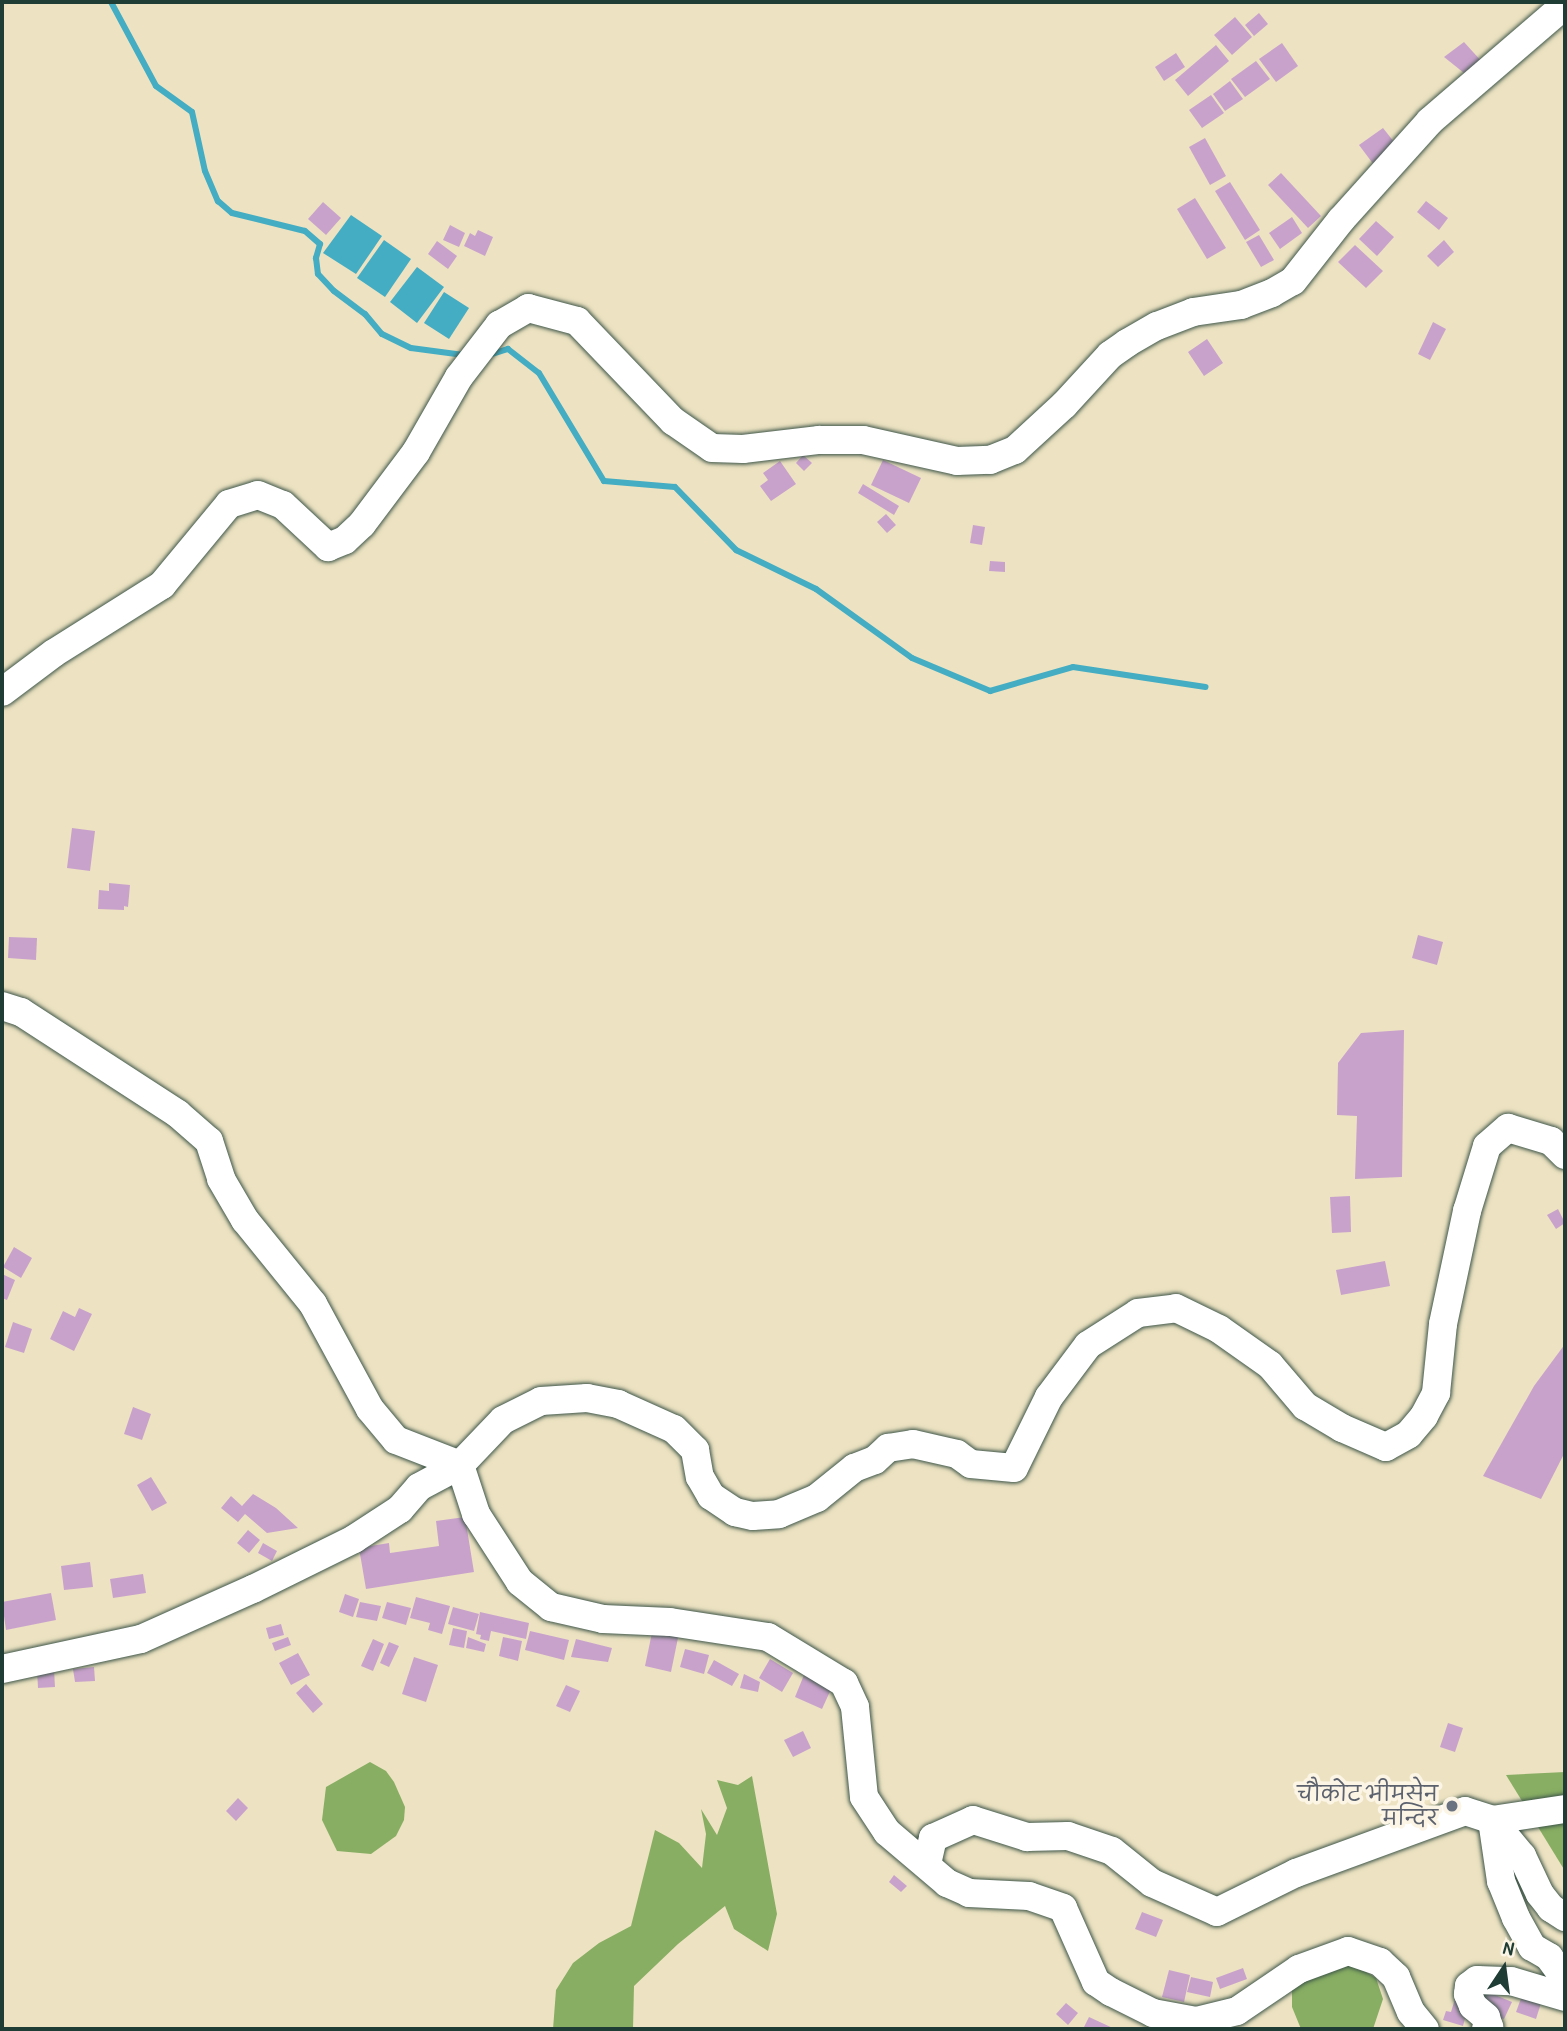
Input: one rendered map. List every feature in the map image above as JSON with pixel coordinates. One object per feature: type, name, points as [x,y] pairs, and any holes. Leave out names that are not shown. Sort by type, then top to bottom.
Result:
[{"type":"street","points":[[2,692],[54,653],[162,585],[229,504],[258,495],[283,505],[328,547],[345,540],[362,524],[416,452],[459,377],[499,325],[528,308],[577,321],[673,421],[712,448],[743,449],[796,442],[863,440],[957,461],[990,460],[1015,450],[1064,405],[1110,355],[1127,343],[1181,317],[1241,305],[1293,281],[1341,220],[1430,121],[1565,5]]},
{"type":"street","points":[[2,1006],[21,1012],[178,1114],[209,1141],[221,1179],[245,1220],[313,1304],[370,1409],[396,1440],[460,1465]]},
{"type":"street","points":[[2,1669],[141,1639],[354,1539],[400,1510],[419,1487],[460,1465],[503,1420],[541,1401],[587,1398],[618,1404],[674,1429],[695,1450],[700,1477],[711,1496],[735,1512],[753,1516],[779,1514],[817,1498],[854,1468],[875,1460],[888,1448],[912,1444],[957,1454],[971,1464],[1014,1468],[1049,1397],[1088,1345],[1138,1313],[1176,1308],[1219,1329],[1270,1365],[1305,1406],[1342,1428],[1386,1447],[1409,1434],[1424,1416],[1436,1393],[1443,1324],[1467,1211],[1487,1146],[1508,1128],[1550,1142],[1565,1155]]},
{"type":"street","points":[[460,1465],[476,1514],[520,1582],[551,1606],[603,1619],[670,1622],[768,1637],[844,1683],[855,1707],[864,1797],[887,1832],[947,1883],[969,1893],[1029,1896],[1063,1908],[1096,1982],[1153,2013],[1196,2021],[1237,2011],[1299,1969],[1348,1951],[1380,1962],[1396,1977],[1411,2012],[1425,2029]]},
{"type":"street","points":[[927,1864],[933,1838],[973,1820],[1027,1837],[1068,1836],[1112,1851],[1152,1883],[1217,1912],[1296,1873],[1465,1811],[1493,1821],[1565,1809]]},
{"type":"street","points":[[1493,1821],[1522,1856],[1540,1894],[1551,1908],[1565,1917]]},
{"type":"street","points":[[1493,1821],[1501,1881],[1516,1918],[1532,1947],[1549,1957],[1565,1979]]},
{"type":"street","points":[[1486,2029],[1489,2027],[1486,2017],[1473,2006],[1468,1994],[1469,1986],[1477,1980],[1511,1981],[1565,1997]]},
{"type":"green space","points":[[370,1762],[386,1771],[394,1782],[405,1807],[404,1820],[396,1836],[371,1854],[337,1851],[322,1820],[326,1787]]},
{"type":"green space","points":[[1565,1772],[1565,1871],[1506,1775]]},
{"type":"green space","points":[[752,1776],[777,1914],[768,1951],[734,1929],[725,1906],[678,1944],[634,1986],[633,2029],[553,2029],[556,1990],[573,1963],[599,1943],[631,1926],[655,1830],[679,1843],[702,1868],[706,1834],[701,1809],[717,1835],[727,1808],[717,1780],[738,1785]]},
{"type":"green space","points":[[1343,1958],[1376,1978],[1383,1999],[1373,2029],[1301,2029],[1292,2007],[1292,1989]]},
{"type":"water","points":[[351,215],[382,236],[356,274],[323,253]]},
{"type":"water","points":[[384,240],[411,259],[385,297],[357,278]]},
{"type":"water","points":[[417,267],[444,287],[417,323],[390,302]]},
{"type":"water","points":[[444,292],[469,308],[449,339],[424,323]]},
{"type":"building","points":[[1259,13],[1268,24],[1254,36],[1245,25]]},
{"type":"building","points":[[1235,17],[1252,37],[1232,55],[1214,35]]},
{"type":"building","points":[[1464,42],[1483,63],[1469,77],[1444,57]]},
{"type":"building","points":[[1282,43],[1298,66],[1276,82],[1259,59]]},
{"type":"building","points":[[1216,45],[1229,61],[1188,96],[1175,80]]},
{"type":"building","points":[[1176,53],[1185,67],[1164,81],[1155,67]]},
{"type":"building","points":[[1256,61],[1270,79],[1245,97],[1231,79]]},
{"type":"building","points":[[1230,81],[1243,99],[1225,111],[1213,94]]},
{"type":"building","points":[[1211,95],[1224,113],[1202,128],[1189,110]]},
{"type":"building","points":[[1383,128],[1398,147],[1374,165],[1359,145]]},
{"type":"building","points":[[1205,138],[1226,176],[1210,185],[1189,147]]},
{"type":"building","points":[[1281,173],[1321,216],[1308,228],[1268,185]]},
{"type":"building","points":[[1230,182],[1260,230],[1245,240],[1215,191]]},
{"type":"building","points":[[1195,198],[1226,248],[1207,259],[1177,209]]},
{"type":"building","points":[[1426,201],[1448,218],[1439,230],[1417,212]]},
{"type":"building","points":[[323,202],[341,218],[326,235],[308,219]]},
{"type":"building","points":[[1292,217],[1302,233],[1280,249],[1269,233]]},
{"type":"building","points":[[1376,221],[1394,237],[1377,256],[1359,239]]},
{"type":"building","points":[[450,225],[465,233],[459,247],[443,240]]},
{"type":"building","points":[[478,230],[493,237],[485,256],[464,246],[470,233],[475,236]]},
{"type":"building","points":[[1259,235],[1274,260],[1261,267],[1246,242]]},
{"type":"building","points":[[1444,240],[1454,252],[1438,267],[1427,256]]},
{"type":"building","points":[[437,241],[457,256],[448,269],[428,254]]},
{"type":"building","points":[[1355,245],[1383,271],[1366,288],[1338,262]]},
{"type":"building","points":[[1433,322],[1446,329],[1430,360],[1418,354]]},
{"type":"building","points":[[1207,339],[1223,363],[1204,376],[1188,352]]},
{"type":"building","points":[[803,455],[812,463],[804,471],[796,463]]},
{"type":"building","points":[[883,460],[921,478],[909,503],[871,485]]},
{"type":"building","points":[[780,461],[796,484],[771,501],[760,486],[768,480],[763,473]]},
{"type":"building","points":[[863,484],[899,506],[894,515],[858,493]]},
{"type":"building","points":[[886,514],[896,525],[887,533],[877,522]]},
{"type":"building","points":[[973,525],[985,527],[982,545],[970,543]]},
{"type":"building","points":[[990,561],[1005,562],[1005,572],[989,571]]},
{"type":"building","points":[[72,828],[95,831],[90,871],[67,868]]},
{"type":"building","points":[[109,883],[130,885],[128,907],[124,906],[124,910],[98,909],[99,890],[109,891]]},
{"type":"building","points":[[1418,935],[1443,942],[1437,965],[1412,958]]},
{"type":"building","points":[[9,937],[37,938],[36,960],[8,958]]},
{"type":"building","points":[[1404,1030],[1402,1177],[1355,1179],[1357,1116],[1337,1115],[1338,1063],[1361,1033]]},
{"type":"building","points":[[1350,1196],[1351,1232],[1332,1233],[1330,1197]]},
{"type":"building","points":[[1558,1209],[1565,1223],[1556,1229],[1547,1215]]},
{"type":"building","points":[[14,1247],[32,1258],[21,1278],[3,1267]]},
{"type":"building","points":[[1385,1261],[1390,1286],[1341,1295],[1336,1270]]},
{"type":"building","points":[[2,1274],[15,1280],[7,1300],[2,1298]]},
{"type":"building","points":[[79,1308],[92,1314],[74,1351],[50,1339],[63,1311],[75,1317]]},
{"type":"building","points":[[13,1322],[32,1329],[24,1353],[5,1347]]},
{"type":"building","points":[[1565,1344],[1565,1452],[1541,1499],[1483,1476],[1534,1386]]},
{"type":"building","points":[[133,1407],[151,1414],[142,1440],[124,1434]]},
{"type":"building","points":[[151,1477],[167,1503],[152,1511],[137,1485]]},
{"type":"building","points":[[253,1494],[276,1508],[298,1528],[267,1533],[245,1514],[238,1522],[221,1508],[231,1496],[242,1506]]},
{"type":"building","points":[[465,1517],[474,1572],[366,1589],[359,1548],[389,1543],[390,1553],[439,1546],[436,1521]]},
{"type":"building","points":[[248,1530],[260,1540],[249,1553],[237,1543]]},
{"type":"building","points":[[263,1543],[277,1551],[272,1561],[258,1553]]},
{"type":"building","points":[[90,1562],[93,1587],[64,1590],[61,1566]]},
{"type":"building","points":[[143,1574],[146,1593],[113,1598],[110,1579]]},
{"type":"building","points":[[51,1593],[56,1620],[6,1630],[2,1602]]},
{"type":"building","points":[[345,1594],[359,1599],[353,1617],[339,1612]]},
{"type":"building","points":[[416,1597],[450,1606],[442,1634],[428,1630],[430,1623],[410,1618]]},
{"type":"building","points":[[360,1602],[381,1606],[377,1621],[356,1617]]},
{"type":"building","points":[[387,1602],[411,1608],[406,1625],[382,1618]]},
{"type":"building","points":[[453,1607],[479,1614],[474,1631],[448,1624]]},
{"type":"building","points":[[480,1612],[529,1623],[526,1639],[491,1631],[489,1641],[480,1639],[481,1635],[476,1634]]},
{"type":"building","points":[[281,1624],[284,1635],[269,1639],[266,1628]]},
{"type":"building","points":[[453,1628],[467,1631],[464,1648],[449,1645]]},
{"type":"building","points":[[653,1628],[679,1633],[671,1672],[645,1666]]},
{"type":"building","points":[[530,1631],[569,1640],[564,1660],[525,1650]]},
{"type":"building","points":[[288,1637],[291,1645],[275,1651],[272,1643]]},
{"type":"building","points":[[468,1637],[486,1644],[484,1652],[466,1648]]},
{"type":"building","points":[[503,1637],[522,1641],[518,1661],[499,1656]]},
{"type":"building","points":[[373,1639],[384,1644],[373,1671],[361,1666]]},
{"type":"building","points":[[576,1639],[612,1648],[608,1662],[571,1657]]},
{"type":"building","points":[[389,1642],[399,1646],[389,1667],[380,1663]]},
{"type":"building","points":[[685,1649],[709,1655],[704,1674],[680,1667]]},
{"type":"building","points":[[298,1653],[310,1675],[291,1685],[279,1663]]},
{"type":"building","points":[[414,1657],[438,1665],[426,1702],[402,1694]]},
{"type":"building","points":[[770,1659],[793,1673],[782,1692],[759,1678]]},
{"type":"building","points":[[714,1660],[739,1674],[732,1686],[707,1673]]},
{"type":"building","points":[[94,1667],[95,1681],[75,1682],[73,1669]]},
{"type":"building","points":[[37,1670],[54,1670],[55,1687],[38,1688]]},
{"type":"building","points":[[744,1674],[760,1682],[758,1692],[740,1688]]},
{"type":"building","points":[[804,1675],[832,1687],[822,1709],[795,1697]]},
{"type":"building","points":[[306,1684],[323,1704],[313,1713],[296,1693]]},
{"type":"building","points":[[566,1685],[580,1691],[570,1712],[556,1706]]},
{"type":"building","points":[[1448,1723],[1463,1728],[1455,1752],[1440,1747]]},
{"type":"building","points":[[803,1731],[811,1748],[793,1757],[784,1740]]},
{"type":"building","points":[[238,1798],[248,1808],[236,1821],[226,1811]]},
{"type":"building","points":[[894,1875],[907,1886],[901,1892],[889,1882]]},
{"type":"building","points":[[1142,1912],[1163,1920],[1156,1937],[1135,1929]]},
{"type":"building","points":[[1243,1968],[1247,1979],[1220,1989],[1216,1978]]},
{"type":"building","points":[[1169,1970],[1190,1975],[1184,2002],[1162,1997]]},
{"type":"building","points":[[1191,1977],[1213,1982],[1210,1997],[1187,1992]]},
{"type":"building","points":[[1483,1990],[1512,2002],[1504,2019],[1476,2007]]},
{"type":"building","points":[[1523,1993],[1542,2000],[1536,2019],[1516,2012]]},
{"type":"building","points":[[1455,1999],[1469,2003],[1463,2026],[1443,2020],[1446,2011],[1451,2012]]},
{"type":"building","points":[[1066,2003],[1078,2013],[1068,2025],[1056,2014]]},
{"type":"building","points":[[1089,2017],[1115,2029],[1083,2029]]},
{"type":"waterway","points":[[111,2],[156,86],[192,112],[205,171],[218,201],[232,213],[305,231],[320,244],[316,258],[318,274],[334,291],[365,314],[382,334],[411,348],[464,355]]},
{"type":"waterway","points":[[489,355],[508,349],[539,373],[604,481],[675,487],[736,550],[816,589],[912,658],[990,691],[1073,667],[1206,687]]},
{"type":"place","name":"चौकोट भीमसेन मन्दिर","points":[[1452,1806]]}]
